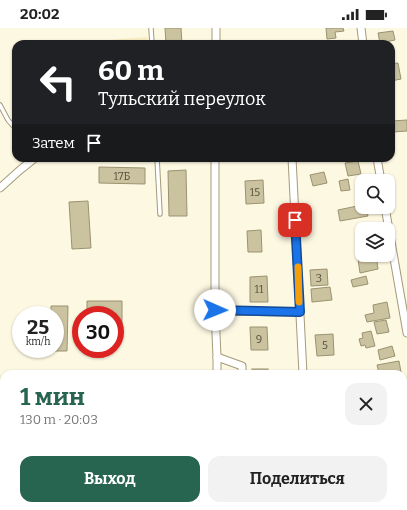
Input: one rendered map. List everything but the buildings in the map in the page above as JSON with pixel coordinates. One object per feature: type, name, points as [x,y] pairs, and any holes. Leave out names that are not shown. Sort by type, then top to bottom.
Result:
[{"type":"street","points":[[216,28],[216,40]]},
{"type":"street","points":[[361,28],[362,40]]},
{"type":"street","points":[[0,188],[30,162]]},
{"type":"street","points":[[215,162],[215,310],[217,370]]},
{"type":"street","points":[[292,162],[303,370]]},
{"type":"street","points":[[378,162],[380,174]]},
{"type":"street","points":[[386,214],[407,334]]},
{"type":"street","points":[[215,310],[300,312]]},
{"type":"street","points":[[217,357],[242,366],[242,370]]},
{"type":"lane","points":[[151,28],[152,40]]},
{"type":"lane","points":[[0,105],[12,124]]},
{"type":"lane","points":[[157,162],[160,214]]},
{"type":"shaded area","points":[[147,37],[147,40],[109,40]]},
{"type":"slow traffic","points":[[298,267],[299,302]]},
{"type":"route","points":[[215,310],[300,312],[295,220]]}]
